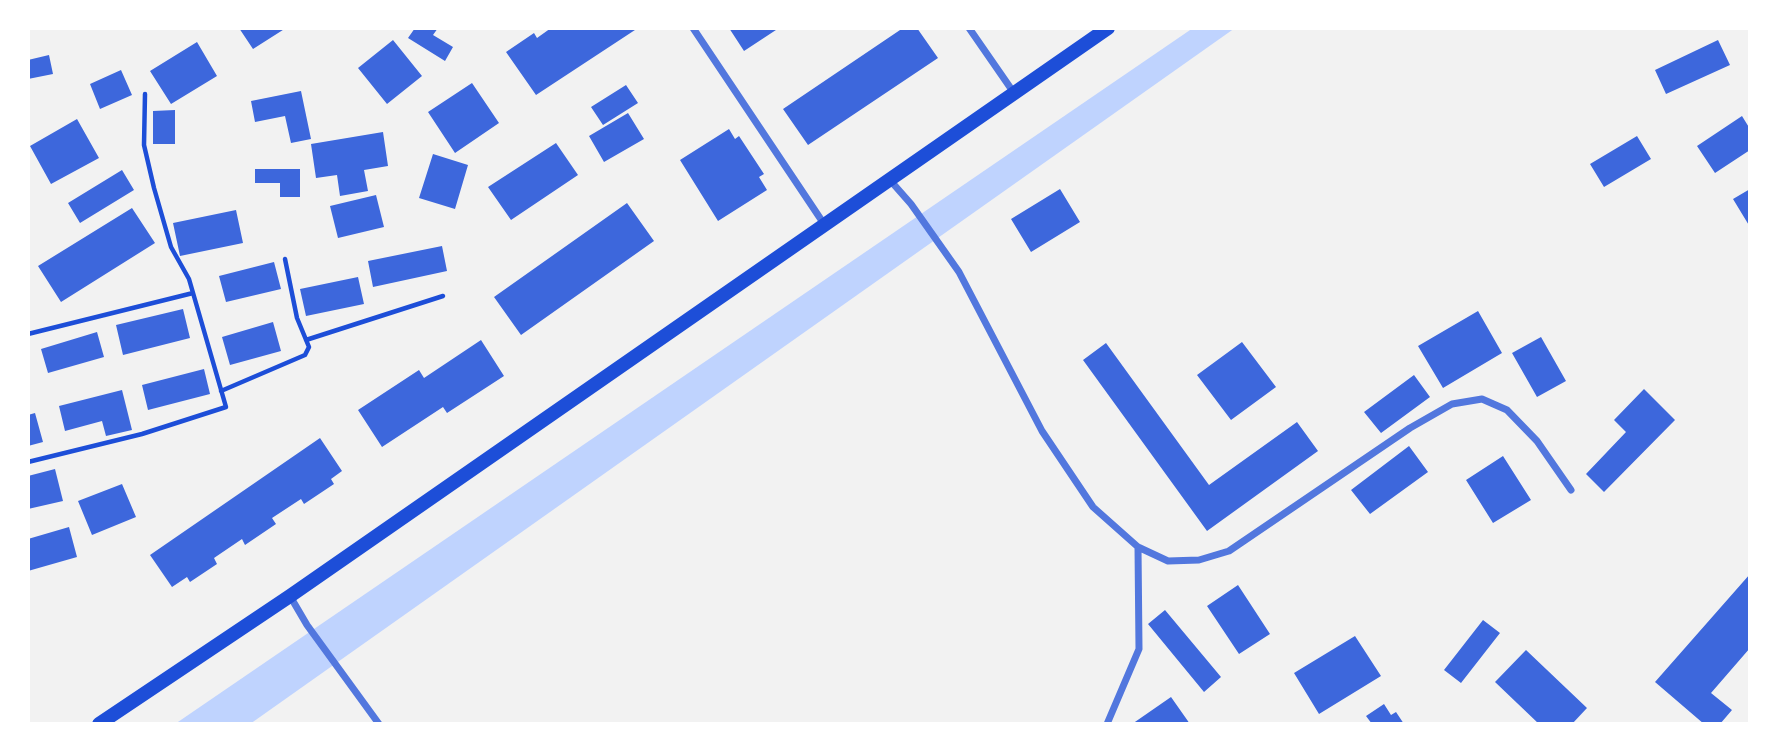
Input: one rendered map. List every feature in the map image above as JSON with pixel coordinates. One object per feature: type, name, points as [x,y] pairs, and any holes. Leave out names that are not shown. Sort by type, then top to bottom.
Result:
[{"type":"main road","points":[[99,724],[290,596],[1108,28]]},
{"type":"street","points":[[693,28],[824,223]]},
{"type":"street","points":[[969,28],[1014,93]]},
{"type":"street","points":[[889,179],[911,204],[959,272],[1042,431],[1093,508],[1138,547],[1168,561],[1199,560],[1229,551],[1410,428],[1452,404],[1482,399],[1507,410],[1537,441],[1571,490]]},
{"type":"street","points":[[1107,724],[1139,649],[1138,547]]},
{"type":"street","points":[[290,596],[306,625],[379,724]]},
{"type":"path","points":[[28,462],[142,434],[226,407],[189,279],[171,247],[144,145],[145,94]]},
{"type":"path","points":[[221,391],[305,355],[309,347],[297,318],[285,259]]},
{"type":"path","points":[[28,334],[193,293]]},
{"type":"path","points":[[306,340],[443,296]]},
{"type":"water","points":[[1193,28],[1235,28],[250,724],[175,724]]},
{"type":"building","points":[[239,28],[286,28],[253,49]]},
{"type":"building","points":[[415,28],[438,28],[433,35],[453,47],[445,61],[408,38]]},
{"type":"building","points":[[551,28],[638,28],[536,95],[506,52],[534,33],[537,38]]},
{"type":"building","points":[[729,28],[779,28],[744,51]]},
{"type":"building","points":[[903,28],[917,28],[938,58],[808,145],[783,109]]},
{"type":"building","points":[[393,40],[422,76],[387,104],[358,68]]},
{"type":"building","points":[[1718,40],[1730,65],[1666,94],[1655,70]]},
{"type":"building","points":[[197,42],[217,76],[171,104],[150,71]]},
{"type":"building","points":[[49,55],[53,74],[28,79],[28,60]]},
{"type":"building","points":[[121,70],[132,95],[100,109],[90,84]]},
{"type":"building","points":[[472,83],[499,123],[455,153],[428,112]]},
{"type":"building","points":[[626,85],[638,103],[603,125],[591,107]]},
{"type":"building","points":[[301,91],[311,139],[291,143],[285,116],[255,122],[251,101]]},
{"type":"building","points":[[175,110],[175,144],[153,144],[153,111]]},
{"type":"building","points":[[628,113],[644,139],[604,162],[589,136]]},
{"type":"building","points":[[1742,116],[1750,129],[1750,150],[1715,173],[1697,146]]},
{"type":"building","points":[[77,119],[99,158],[51,184],[30,146]]},
{"type":"building","points":[[729,129],[735,139],[739,136],[764,174],[759,177],[767,190],[718,221],[680,160]]},
{"type":"building","points":[[383,132],[388,166],[364,170],[368,191],[340,196],[337,175],[316,178],[311,144]]},
{"type":"building","points":[[1637,136],[1651,159],[1604,187],[1590,164]]},
{"type":"building","points":[[556,143],[578,175],[511,220],[488,187]]},
{"type":"building","points":[[433,154],[468,165],[455,209],[419,198]]},
{"type":"building","points":[[255,169],[300,169],[300,197],[280,197],[280,183],[255,183]]},
{"type":"building","points":[[122,170],[134,190],[80,223],[68,203]]},
{"type":"building","points":[[1060,189],[1080,222],[1031,252],[1011,219]]},
{"type":"building","points":[[1750,189],[1750,227],[1733,199]]},
{"type":"building","points":[[376,195],[384,227],[338,238],[330,206]]},
{"type":"building","points":[[627,203],[654,241],[521,335],[494,297]]},
{"type":"building","points":[[132,208],[155,243],[61,302],[38,266]]},
{"type":"building","points":[[236,210],[243,243],[180,256],[173,223]]},
{"type":"building","points":[[442,246],[447,271],[373,287],[368,261]]},
{"type":"building","points":[[274,262],[281,289],[226,302],[219,276]]},
{"type":"building","points":[[358,277],[364,304],[306,316],[300,289]]},
{"type":"building","points":[[183,309],[190,338],[123,355],[116,325]]},
{"type":"building","points":[[1478,311],[1502,353],[1443,388],[1418,346]]},
{"type":"building","points":[[273,322],[281,351],[230,365],[222,337]]},
{"type":"building","points":[[97,332],[104,357],[48,373],[41,349]]},
{"type":"building","points":[[1541,337],[1566,381],[1537,397],[1512,353]]},
{"type":"building","points":[[481,340],[504,376],[447,413],[443,407],[382,447],[358,410],[419,370],[424,378]]},
{"type":"building","points":[[1242,342],[1276,387],[1231,420],[1197,375]]},
{"type":"building","points":[[1106,343],[1209,485],[1297,422],[1318,451],[1207,531],[1083,360]]},
{"type":"building","points":[[204,369],[210,394],[148,410],[142,385]]},
{"type":"building","points":[[1414,375],[1430,397],[1381,433],[1364,412]]},
{"type":"building","points":[[1644,389],[1675,420],[1604,492],[1586,474],[1626,432],[1614,420]]},
{"type":"building","points":[[122,390],[132,430],[106,436],[102,421],[65,431],[59,406]]},
{"type":"building","points":[[35,413],[43,442],[28,446],[28,415]]},
{"type":"building","points":[[320,438],[342,471],[331,479],[334,484],[304,504],[301,499],[272,518],[276,524],[245,545],[242,539],[214,558],[217,564],[190,582],[187,577],[172,587],[150,555]]},
{"type":"building","points":[[1409,446],[1428,472],[1370,514],[1351,490]]},
{"type":"building","points":[[1503,456],[1531,500],[1493,523],[1466,480]]},
{"type":"building","points":[[55,469],[63,501],[28,509],[28,476]]},
{"type":"building","points":[[122,484],[136,517],[92,535],[78,501]]},
{"type":"building","points":[[69,527],[77,557],[28,571],[28,539]]},
{"type":"building","points":[[1750,574],[1750,648],[1711,693],[1732,710],[1720,724],[1704,724],[1655,682]]},
{"type":"building","points":[[1238,585],[1270,634],[1239,654],[1207,606]]},
{"type":"building","points":[[1165,610],[1221,677],[1204,692],[1148,624]]},
{"type":"building","points":[[1483,620],[1500,633],[1461,683],[1444,670]]},
{"type":"building","points":[[1355,636],[1381,676],[1319,714],[1294,673]]},
{"type":"building","points":[[1526,650],[1587,708],[1572,724],[1539,724],[1495,682]]},
{"type":"building","points":[[1171,697],[1190,724],[1132,724]]},
{"type":"building","points":[[1384,704],[1391,715],[1396,712],[1404,724],[1372,724],[1366,716]]}]
